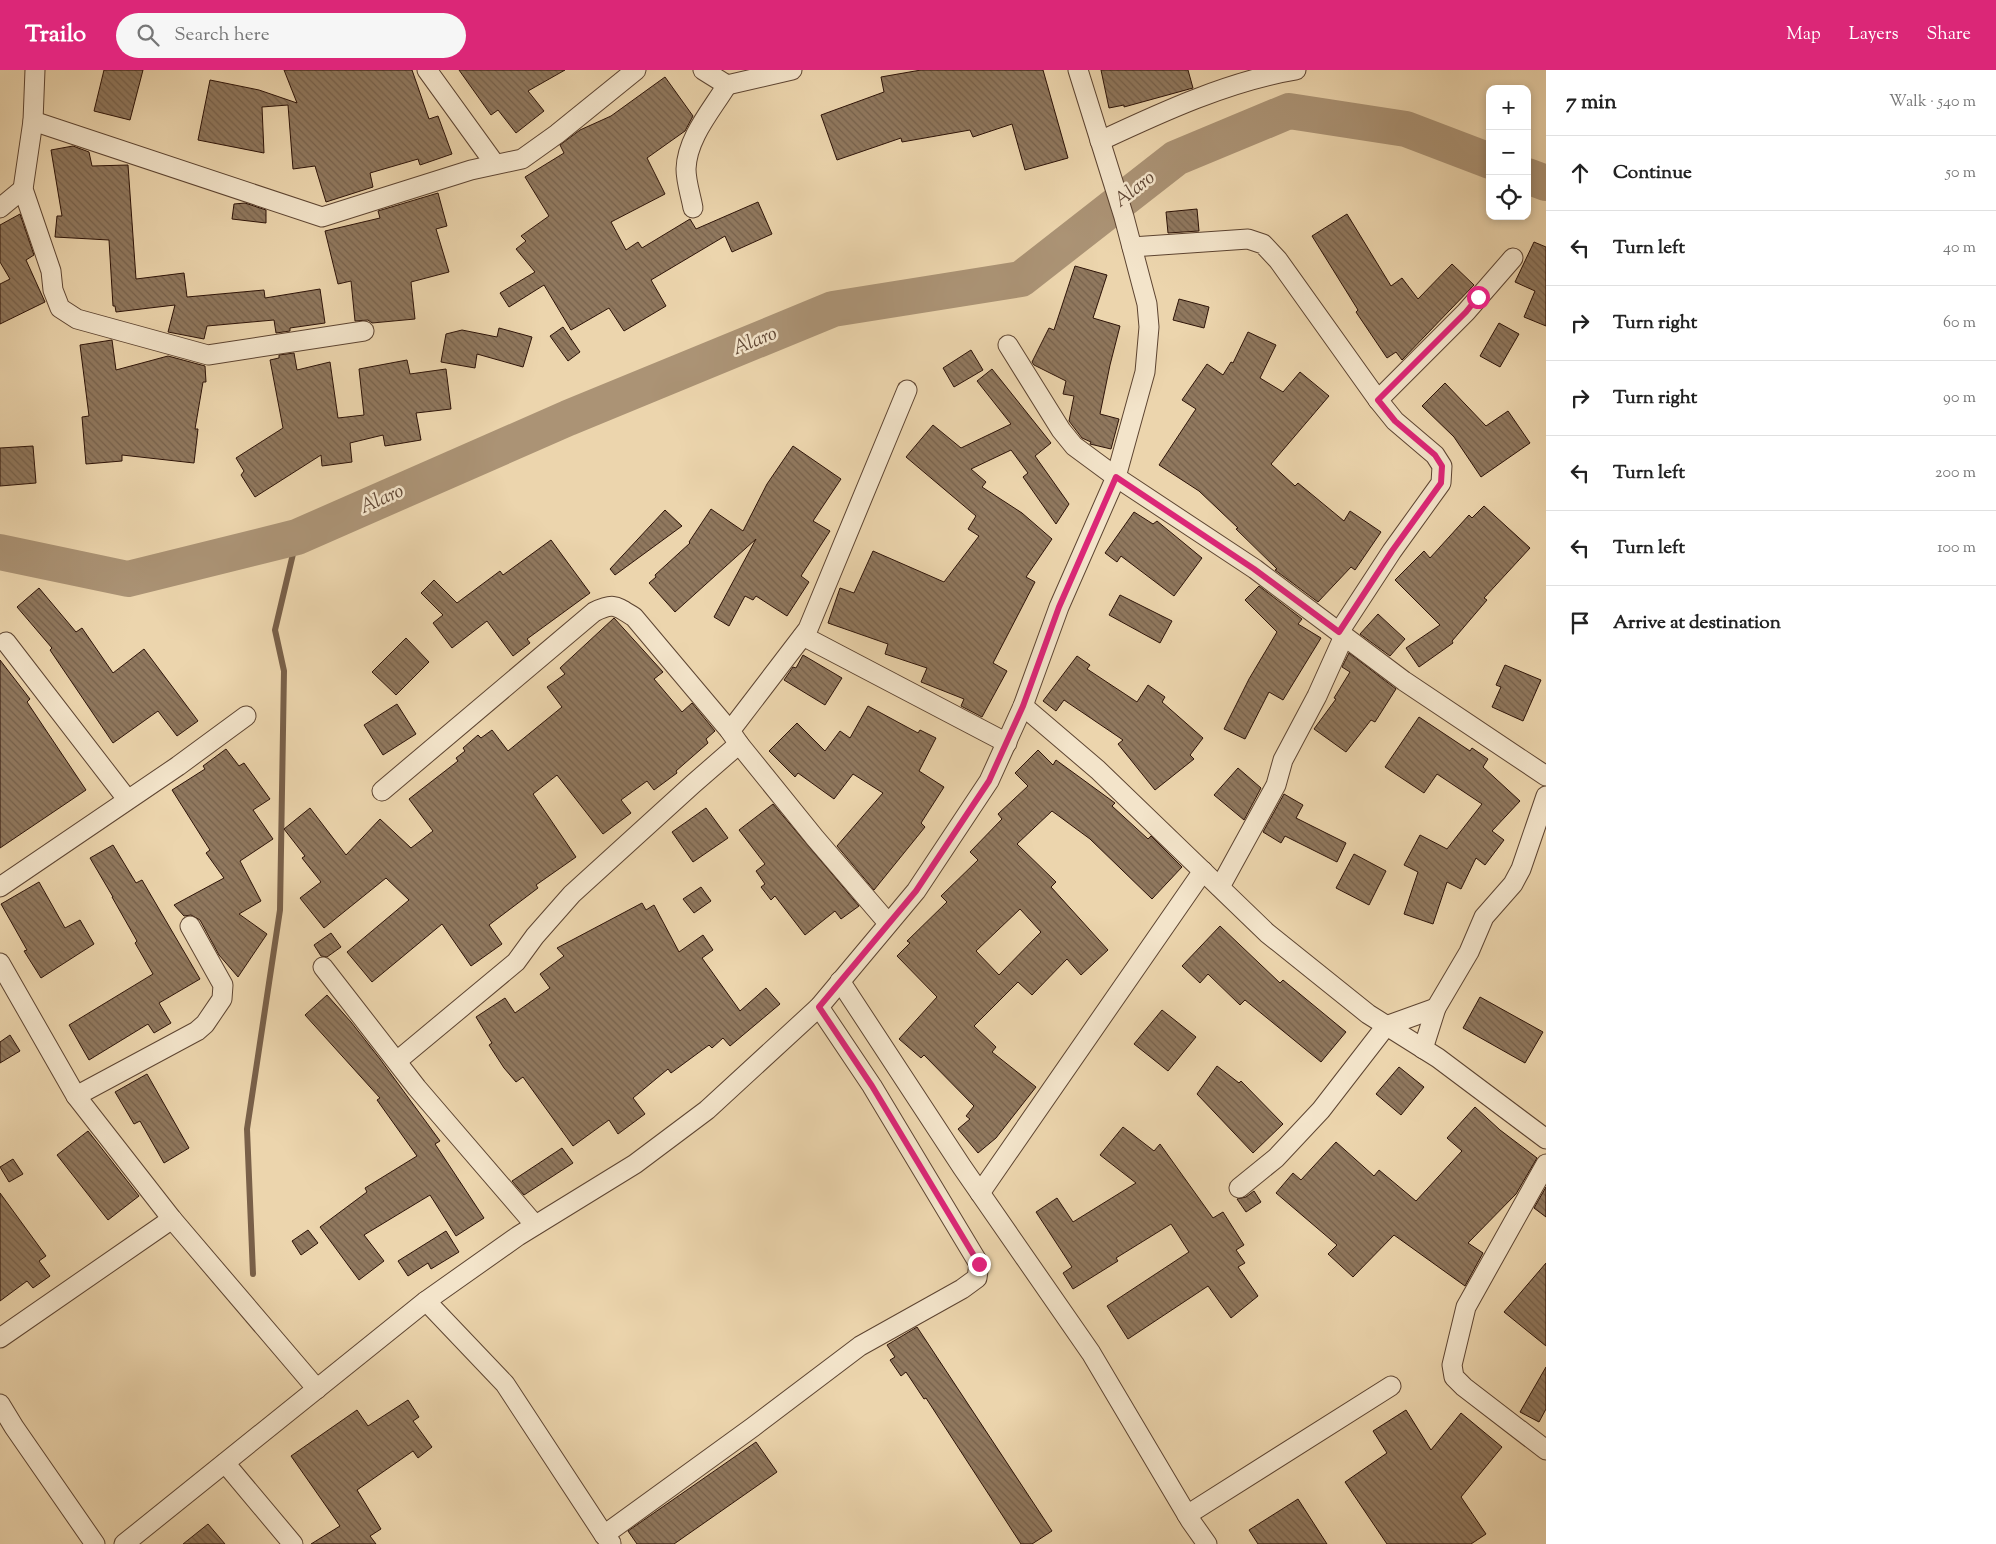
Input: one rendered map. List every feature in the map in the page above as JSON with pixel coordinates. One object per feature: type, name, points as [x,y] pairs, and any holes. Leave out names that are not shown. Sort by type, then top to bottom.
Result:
[{"type":"street","points":[[35,70],[33,121],[23,189],[51,271],[53,290],[60,308],[77,319],[208,355],[364,331]]},
{"type":"street","points":[[427,70],[495,164]]},
{"type":"street","points":[[33,121],[322,216],[471,170],[522,159],[557,134],[636,70]]},
{"type":"street","points":[[703,70],[727,85],[792,70]]},
{"type":"street","points":[[124,1544],[426,1301],[534,1226],[635,1164],[706,1110],[819,1007],[916,891],[989,781],[1023,706],[1059,607],[1116,477],[1145,372],[1149,327],[1147,304],[1124,216],[1078,70]]},
{"type":"street","points":[[1100,141],[1181,104],[1274,74],[1296,70]]},
{"type":"street","points":[[693,208],[686,171],[688,154],[695,137],[727,85]]},
{"type":"street","points":[[0,208],[23,189]]},
{"type":"street","points":[[1132,247],[1248,239],[1263,244],[1278,260],[1378,400],[1395,421],[1435,455],[1442,466],[1441,483],[1392,551],[1342,634],[1317,696],[1283,760],[1276,785],[1220,887]]},
{"type":"street","points":[[1378,400],[1466,312],[1513,258]]},
{"type":"street","points":[[1008,345],[1065,436],[1074,446],[1116,477],[1254,569],[1404,680],[1546,776]]},
{"type":"street","points":[[397,1061],[516,962],[535,936],[572,894],[734,738],[808,629],[907,390]]},
{"type":"street","points":[[382,791],[594,612],[607,606],[615,605],[634,617],[815,838],[888,923]]},
{"type":"street","points":[[803,636],[1006,743]]},
{"type":"street","points":[[6,642],[127,800]]},
{"type":"street","points":[[1023,706],[1098,770],[1267,933],[1368,1014],[1424,1049],[1546,1139]]},
{"type":"street","points":[[0,886],[178,766],[246,716]]},
{"type":"street","points":[[1424,1049],[1436,1008],[1469,952],[1484,917],[1513,884],[1517,876],[1546,796]]},
{"type":"street","points":[[980,1193],[1203,871]]},
{"type":"street","points":[[76,1096],[197,1031],[211,1016],[222,999],[223,985],[190,926]]},
{"type":"street","points":[[0,963],[76,1096],[172,1218],[317,1389]]},
{"type":"street","points":[[323,966],[417,1088],[534,1226]]},
{"type":"street","points":[[840,981],[980,1193],[1091,1353],[1187,1515],[1207,1544]]},
{"type":"street","points":[[426,1301],[505,1384],[608,1539],[860,1346],[962,1289],[977,1278],[979,1264],[872,1086],[819,1007]]},
{"type":"street","points":[[1239,1188],[1276,1158],[1321,1110],[1386,1026],[1436,1008]]},
{"type":"street","points":[[1546,1164],[1466,1307],[1452,1365],[1454,1377],[1464,1387],[1546,1450]]},
{"type":"street","points":[[0,1338],[172,1218]]},
{"type":"street","points":[[1187,1515],[1391,1386]]},
{"type":"street","points":[[0,1404],[95,1544]]},
{"type":"street","points":[[226,1463],[293,1544]]},
{"type":"building","points":[[104,70],[143,70],[130,120],[94,111]]},
{"type":"building","points":[[284,70],[412,70],[429,119],[438,116],[452,154],[420,165],[418,159],[370,173],[373,187],[326,202],[315,166],[293,169],[288,105],[262,107],[264,153],[198,140],[210,80],[259,90],[297,103]]},
{"type":"building","points":[[459,70],[565,70],[528,91],[544,111],[516,133],[498,110],[491,115]]},
{"type":"building","points":[[921,70],[1043,70],[1068,158],[1025,170],[1012,124],[973,137],[970,130],[902,142],[901,138],[837,160],[821,115],[884,92],[881,77]]},
{"type":"building","points":[[1101,70],[1188,70],[1193,88],[1124,107],[1124,105],[1109,108]]},
{"type":"building","points":[[665,77],[693,116],[685,131],[647,158],[665,194],[611,222],[626,250],[638,242],[642,248],[690,219],[696,229],[758,202],[772,234],[732,252],[725,236],[651,280],[666,306],[624,331],[609,308],[571,330],[544,285],[509,307],[500,293],[535,272],[516,249],[526,241],[521,236],[549,216],[525,177],[564,153],[560,145],[580,130],[611,116]]},
{"type":"building","points":[[73,146],[89,152],[92,166],[128,165],[136,279],[184,273],[187,297],[264,290],[265,298],[320,289],[325,323],[290,328],[290,331],[276,333],[274,320],[207,326],[204,339],[168,332],[175,305],[116,312],[115,306],[113,306],[109,240],[55,237],[57,216],[62,216],[51,150]]},
{"type":"building","points":[[438,193],[447,226],[436,229],[449,272],[411,282],[415,319],[372,323],[368,320],[355,321],[351,281],[338,284],[325,231],[380,218],[378,211]]},
{"type":"building","points":[[245,203],[266,210],[266,223],[232,219],[234,204]]},
{"type":"building","points":[[1197,209],[1199,231],[1168,233],[1166,212]]},
{"type":"building","points":[[20,214],[34,255],[26,260],[45,302],[0,324],[0,284],[10,279],[0,262],[0,225]]},
{"type":"building","points":[[1347,214],[1391,286],[1402,278],[1418,299],[1452,264],[1474,285],[1402,360],[1396,352],[1387,358],[1356,312],[1358,310],[1312,236]]},
{"type":"building","points":[[1534,242],[1546,247],[1546,326],[1524,317],[1535,291],[1515,282]]},
{"type":"building","points":[[1075,266],[1107,275],[1093,318],[1120,326],[1100,414],[1119,419],[1111,449],[1090,444],[1091,442],[1082,438],[1069,421],[1074,396],[1063,394],[1066,381],[1034,365],[1032,362],[1049,328],[1054,330]]},
{"type":"building","points":[[1179,299],[1209,307],[1204,328],[1173,320]]},
{"type":"building","points":[[1499,323],[1519,334],[1500,367],[1480,356]]},
{"type":"building","points":[[563,327],[580,352],[568,361],[550,336]]},
{"type":"building","points":[[499,328],[532,337],[523,367],[477,354],[475,368],[441,362],[446,334],[462,330],[497,337]]},
{"type":"building","points":[[1248,332],[1276,345],[1260,378],[1283,392],[1300,372],[1329,396],[1271,464],[1295,486],[1298,483],[1344,521],[1350,511],[1381,532],[1355,570],[1351,567],[1318,602],[1275,570],[1277,569],[1236,529],[1238,528],[1199,491],[1159,465],[1196,409],[1182,400],[1207,364],[1223,375],[1231,362],[1233,363]]},
{"type":"building","points":[[112,340],[116,370],[168,356],[205,366],[206,382],[203,382],[195,429],[198,429],[194,463],[122,455],[122,461],[86,464],[82,417],[89,416],[80,345]]},
{"type":"building","points":[[971,350],[983,370],[954,387],[943,368]]},
{"type":"building","points":[[294,353],[297,370],[330,362],[338,418],[364,415],[359,369],[407,360],[410,374],[446,369],[451,409],[416,413],[421,440],[385,446],[383,435],[350,443],[352,462],[322,466],[321,455],[255,497],[241,475],[244,471],[236,458],[283,428],[270,360],[279,358],[279,355]]},
{"type":"building","points":[[992,369],[1051,443],[1035,456],[1069,504],[1056,524],[1023,477],[1028,473],[1011,450],[971,469],[986,482],[982,487],[1022,513],[1052,539],[1026,577],[1035,582],[993,663],[1007,671],[982,717],[961,706],[964,699],[921,682],[927,668],[885,654],[888,644],[828,623],[840,588],[854,593],[873,551],[944,582],[979,536],[968,529],[976,516],[906,457],[933,425],[961,448],[1011,424],[977,381]]},
{"type":"building","points":[[1445,383],[1486,426],[1508,411],[1530,443],[1481,477],[1454,437],[1422,406]]},
{"type":"building","points":[[33,446],[36,483],[0,486],[0,448]]},
{"type":"building","points":[[793,446],[841,479],[813,521],[830,531],[801,576],[809,582],[787,616],[756,596],[753,600],[745,596],[729,626],[714,617],[756,539],[675,612],[649,583],[656,577],[655,575],[690,543],[711,509],[743,531],[767,484]]},
{"type":"building","points":[[1484,506],[1530,548],[1484,598],[1487,600],[1452,641],[1453,643],[1419,667],[1406,648],[1440,625],[1395,580],[1424,551],[1430,558],[1469,515],[1472,518]]},
{"type":"building","points":[[665,510],[682,526],[615,575],[610,569]]},
{"type":"building","points":[[1134,512],[1153,524],[1157,521],[1202,558],[1174,596],[1121,556],[1117,562],[1105,553]]},
{"type":"building","points":[[551,540],[590,593],[527,639],[530,643],[513,656],[487,621],[452,648],[433,623],[443,615],[421,593],[434,580],[457,603],[500,571],[503,575]]},
{"type":"building","points":[[1259,586],[1302,619],[1298,624],[1321,638],[1283,700],[1269,692],[1245,739],[1224,729],[1249,679],[1277,632],[1245,600]]},
{"type":"building","points":[[39,588],[76,632],[82,628],[113,673],[144,649],[198,721],[177,736],[158,711],[113,743],[50,650],[52,648],[17,607]]},
{"type":"building","points":[[1120,595],[1172,621],[1160,643],[1109,615]]},
{"type":"building","points":[[1378,614],[1405,639],[1390,656],[1360,634]]},
{"type":"building","points":[[614,618],[663,672],[654,679],[682,712],[692,703],[715,731],[706,739],[708,743],[676,771],[677,773],[654,790],[647,781],[621,800],[631,813],[603,834],[557,775],[533,794],[576,857],[536,885],[538,888],[489,925],[502,944],[471,966],[442,924],[372,982],[347,952],[409,900],[386,878],[324,928],[300,898],[321,882],[302,858],[305,856],[284,829],[310,808],[346,855],[380,819],[411,848],[433,831],[409,799],[458,761],[456,758],[465,751],[463,748],[478,735],[481,738],[492,730],[508,751],[562,707],[547,687],[565,674],[560,668]]},
{"type":"building","points":[[406,638],[429,662],[396,695],[372,672]]},
{"type":"building","points":[[1349,653],[1396,689],[1375,722],[1371,720],[1346,752],[1314,729],[1336,699],[1334,698],[1350,672],[1342,667]]},
{"type":"building","points":[[803,655],[842,678],[825,705],[784,680],[793,667],[796,668]]},
{"type":"building","points":[[1077,656],[1090,665],[1087,669],[1137,702],[1148,685],[1165,697],[1162,702],[1203,738],[1190,755],[1194,759],[1155,790],[1118,744],[1123,740],[1064,700],[1056,711],[1043,701]]},
{"type":"building","points":[[0,660],[30,699],[27,702],[86,790],[0,848]]},
{"type":"building","points":[[1505,665],[1541,680],[1523,721],[1492,707],[1501,687],[1496,685]]},
{"type":"building","points":[[397,704],[416,734],[383,755],[364,725]]},
{"type":"building","points":[[868,706],[918,733],[920,730],[936,738],[919,771],[944,787],[921,823],[925,827],[874,890],[837,846],[883,793],[853,774],[834,799],[798,773],[795,777],[769,751],[797,723],[825,751],[840,731],[850,738]]},
{"type":"building","points":[[1419,717],[1470,751],[1472,748],[1488,759],[1483,767],[1520,801],[1492,831],[1504,840],[1485,865],[1476,858],[1461,889],[1447,882],[1433,924],[1404,914],[1418,872],[1404,865],[1420,835],[1447,849],[1482,804],[1437,774],[1424,793],[1385,767]]},
{"type":"building","points":[[226,749],[239,766],[244,763],[270,799],[253,810],[273,839],[240,861],[261,901],[239,914],[267,934],[238,977],[219,955],[200,920],[191,915],[184,916],[174,905],[224,878],[206,853],[210,850],[172,790],[205,769],[203,766]]},
{"type":"building","points":[[1038,750],[1053,765],[1056,760],[1115,803],[1112,806],[1148,839],[1151,836],[1182,867],[1152,899],[1090,839],[1052,811],[1017,844],[1056,882],[1051,887],[1108,950],[1081,975],[1067,959],[1032,995],[1018,982],[974,1026],[996,1047],[992,1052],[1036,1087],[996,1138],[978,1153],[958,1129],[970,1119],[966,1116],[974,1106],[924,1055],[921,1058],[899,1039],[937,997],[897,956],[910,943],[907,941],[947,902],[941,896],[978,860],[970,852],[1002,819],[998,814],[1028,786],[1015,773]],"holes":[[[1020,909],[1041,932],[999,975],[976,951]]]},
{"type":"building","points":[[1238,768],[1261,788],[1244,820],[1214,795]]},
{"type":"building","points":[[1284,794],[1303,805],[1296,818],[1346,843],[1337,862],[1285,836],[1281,843],[1263,832]]},
{"type":"building","points":[[773,804],[859,906],[841,919],[835,911],[805,935],[775,896],[771,900],[761,887],[765,884],[756,871],[765,864],[739,830]]},
{"type":"building","points":[[706,808],[728,838],[693,862],[672,832]]},
{"type":"building","points":[[113,845],[136,883],[142,880],[200,979],[159,1003],[171,1023],[154,1033],[148,1024],[89,1060],[69,1025],[153,974],[135,943],[137,941],[90,858]]},
{"type":"building","points":[[1354,854],[1386,871],[1369,905],[1336,888]]},
{"type":"building","points":[[39,882],[65,928],[80,920],[94,944],[41,978],[24,951],[27,950],[1,904]]},
{"type":"building","points":[[701,887],[711,901],[694,913],[683,899]]},
{"type":"building","points":[[642,903],[646,910],[654,905],[679,952],[703,935],[713,950],[702,958],[740,1011],[766,988],[780,1004],[730,1046],[723,1038],[712,1048],[709,1045],[671,1073],[668,1069],[633,1098],[645,1114],[618,1134],[609,1120],[573,1146],[523,1077],[516,1082],[504,1068],[489,1045],[492,1043],[476,1017],[505,998],[515,1013],[550,988],[540,974],[564,956],[557,948]]},
{"type":"building","points":[[1220,926],[1280,983],[1283,980],[1346,1032],[1321,1062],[1245,1000],[1240,1005],[1208,974],[1200,983],[1182,966]]},
{"type":"building","points":[[331,933],[341,947],[327,957],[321,956],[314,945]]},
{"type":"building","points":[[327,995],[380,1059],[440,1141],[435,1144],[484,1218],[456,1236],[430,1195],[364,1235],[384,1261],[359,1280],[320,1227],[367,1192],[365,1188],[417,1156],[377,1100],[380,1098],[305,1015]]},
{"type":"building","points":[[1480,997],[1543,1032],[1525,1063],[1463,1028]]},
{"type":"building","points":[[1162,1010],[1196,1037],[1168,1071],[1134,1044]]},
{"type":"building","points":[[10,1035],[20,1051],[0,1063],[0,1042]]},
{"type":"building","points":[[1217,1066],[1239,1083],[1241,1081],[1283,1124],[1253,1153],[1197,1094]]},
{"type":"building","points":[[1399,1067],[1424,1087],[1401,1115],[1376,1094]]},
{"type":"building","points":[[147,1074],[189,1148],[164,1163],[140,1121],[134,1124],[115,1092]]},
{"type":"building","points":[[1475,1107],[1500,1130],[1537,1158],[1516,1194],[1468,1243],[1483,1253],[1465,1286],[1394,1235],[1353,1277],[1328,1254],[1337,1245],[1276,1193],[1293,1173],[1301,1180],[1336,1142],[1374,1176],[1379,1170],[1416,1201],[1462,1151],[1447,1138]]},
{"type":"building","points":[[1123,1127],[1154,1151],[1160,1144],[1213,1218],[1223,1212],[1244,1245],[1236,1250],[1245,1263],[1238,1267],[1258,1296],[1231,1318],[1208,1286],[1128,1339],[1107,1306],[1189,1252],[1171,1224],[1116,1258],[1118,1261],[1073,1289],[1063,1273],[1072,1267],[1036,1212],[1057,1198],[1073,1222],[1136,1183],[1100,1155]]},
{"type":"building","points":[[88,1131],[139,1196],[108,1220],[57,1155]]},
{"type":"building","points":[[562,1148],[573,1163],[524,1195],[512,1181]]},
{"type":"building","points":[[13,1159],[23,1174],[9,1182],[0,1167]]},
{"type":"building","points":[[1546,1187],[1546,1217],[1534,1208]]},
{"type":"building","points":[[1254,1191],[1261,1202],[1246,1212],[1237,1199],[1246,1197]]},
{"type":"building","points":[[0,1193],[46,1256],[39,1261],[50,1276],[33,1288],[27,1281],[0,1301]]},
{"type":"building","points":[[308,1230],[318,1243],[301,1255],[292,1241]]},
{"type":"building","points":[[446,1231],[459,1252],[431,1269],[428,1263],[408,1276],[398,1261]]},
{"type":"building","points":[[1546,1263],[1546,1346],[1504,1312]]},
{"type":"building","points":[[917,1327],[1052,1531],[1032,1544],[1021,1544],[926,1398],[924,1399],[906,1372],[901,1376],[890,1360],[895,1357],[887,1345]]},
{"type":"building","points":[[1546,1367],[1546,1409],[1539,1422],[1520,1412]]},
{"type":"building","points":[[408,1400],[419,1417],[413,1421],[432,1447],[418,1458],[413,1451],[357,1490],[381,1529],[370,1536],[376,1544],[311,1544],[340,1526],[291,1456],[357,1410],[368,1426]]},
{"type":"building","points":[[1406,1410],[1431,1450],[1461,1413],[1502,1447],[1461,1497],[1486,1534],[1471,1544],[1387,1544],[1345,1482],[1387,1453],[1373,1431]]},
{"type":"building","points":[[756,1442],[777,1472],[674,1544],[637,1544],[628,1531]]},
{"type":"building","points":[[1298,1499],[1327,1544],[1258,1544],[1249,1530]]},
{"type":"building","points":[[208,1524],[225,1544],[183,1544]]},
{"type":"waterway","name":"Alaro","points":[[0,552],[128,579],[297,537],[568,418],[833,309],[1021,279],[1176,158],[1289,111],[1406,129],[1486,159]]},
{"type":"waterway","name":"Alaro","points":[[1531,177],[1546,183]]},
{"type":"waterway","points":[[253,1274],[247,1129],[280,910],[284,671],[275,630],[297,537]]},
{"type":"route","points":[[979,1264],[872,1086],[819,1007],[916,891],[989,781],[1023,706],[1059,607],[1116,477],[1254,569],[1339,632],[1392,551],[1441,483],[1442,466],[1435,455],[1395,421],[1378,400],[1466,312],[1478,297]]}]
